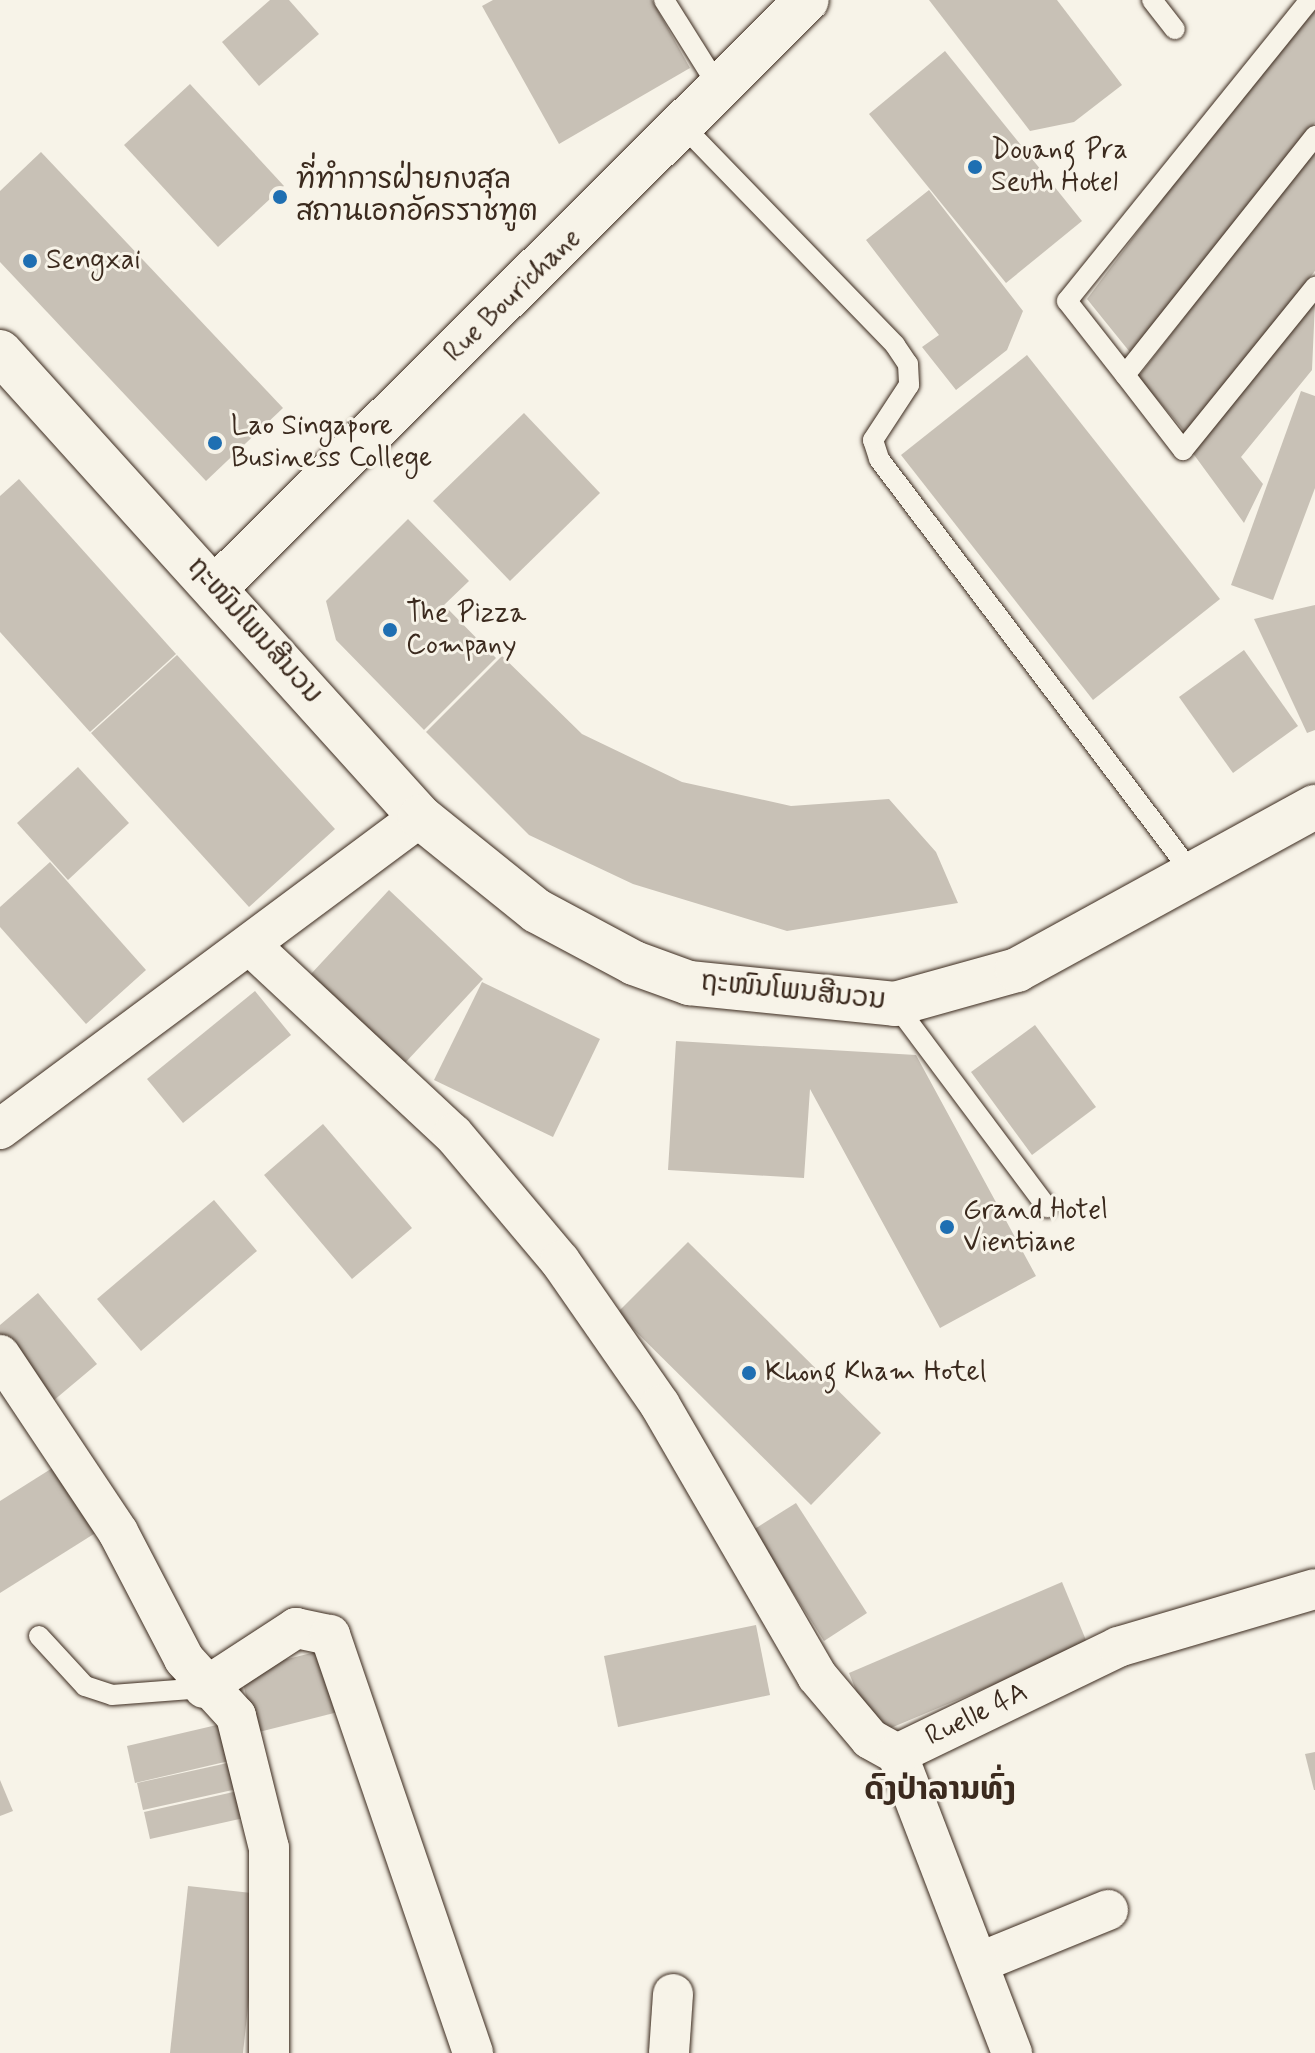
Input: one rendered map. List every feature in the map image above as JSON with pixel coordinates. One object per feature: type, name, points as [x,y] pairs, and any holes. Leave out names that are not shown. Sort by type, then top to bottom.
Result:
[{"type":"street","name":"Rue Bourichane","points":[[215,588],[685,128],[807,0]]},
{"type":"street","name":"ຖະໜົນໂພນສີນວນ","points":[[0,352],[420,817],[537,911],[634,963],[689,983],[895,1004],[1017,970],[1315,807]]},
{"type":"street","points":[[0,1129],[420,817]]},
{"type":"street","points":[[250,945],[453,1134],[560,1261],[660,1405],[817,1676],[870,1739],[897,1754]]},
{"type":"street","points":[[0,1355],[118,1532],[204,1688],[236,1716],[261,1793],[269,1848],[269,2053]]},
{"type":"street","name":"Ruelle 4A","points":[[1012,2053],[983,1961],[911,1803],[897,1754],[1118,1647],[1315,1589]]},
{"type":"street","points":[[204,1688],[296,1628],[330,1635],[473,2053]]},
{"type":"street","points":[[983,1961],[1108,1910]]},
{"type":"street","points":[[669,2053],[673,1994]]},
{"type":"lane","points":[[664,0],[721,91]]},
{"type":"lane","points":[[1152,0],[1175,29]]},
{"type":"lane","points":[[1305,2],[1067,301],[1183,450],[1315,287]]},
{"type":"lane","points":[[685,128],[895,345],[908,364],[909,385],[873,440],[879,459],[1192,873]]},
{"type":"lane","points":[[1125,375],[1315,136]]},
{"type":"lane","points":[[895,1004],[1047,1207]]},
{"type":"lane","points":[[39,1636],[85,1686],[112,1695],[204,1688]]},
{"type":"building","points":[[270,0],[289,0],[319,34],[259,86],[222,42]]},
{"type":"building","points":[[493,0],[652,0],[690,68],[559,144],[482,6]]},
{"type":"building","points":[[929,0],[1057,0],[1122,85],[1074,122],[1030,131]]},
{"type":"building","points":[[1315,10],[1315,123],[1133,356],[1087,299],[1274,50]]},
{"type":"building","name":"Douang Pra Seuth Hotel","points":[[945,51],[1082,221],[1006,283],[869,114]]},
{"type":"building","points":[[190,84],[284,186],[218,247],[124,145]]},
{"type":"building","points":[[1315,148],[1315,271],[1186,433],[1138,377]]},
{"type":"building","points":[[41,152],[283,408],[206,481],[0,262],[0,191]]},
{"type":"building","points":[[929,190],[1023,311],[1007,350],[956,390],[922,347],[939,335],[866,240]]},
{"type":"building","points":[[1315,302],[1312,370],[1241,457],[1263,484],[1244,523],[1192,452]]},
{"type":"building","points":[[1027,355],[1220,599],[1093,700],[901,455]]},
{"type":"building","points":[[1301,391],[1315,396],[1315,488],[1273,600],[1231,585]]},
{"type":"building","points":[[524,413],[600,493],[510,581],[433,501]]},
{"type":"building","points":[[19,479],[176,654],[90,732],[0,632],[0,496]]},
{"type":"building","points":[[408,519],[469,581],[444,605],[496,658],[424,730],[336,640],[326,601]]},
{"type":"building","points":[[1315,605],[1315,730],[1307,733],[1254,619]]},
{"type":"building","points":[[1244,650],[1298,726],[1233,773],[1179,697]]},
{"type":"building","points":[[177,655],[335,829],[249,907],[91,733]]},
{"type":"building","points":[[502,656],[582,734],[682,782],[791,806],[889,799],[936,852],[958,903],[787,931],[633,884],[529,835],[426,732]]},
{"type":"building","points":[[78,767],[129,823],[68,880],[17,823]]},
{"type":"building","points":[[50,862],[146,970],[86,1024],[0,927],[0,907]]},
{"type":"building","points":[[389,890],[483,979],[405,1063],[310,975]]},
{"type":"building","points":[[482,982],[600,1039],[553,1137],[434,1080]]},
{"type":"building","points":[[255,991],[291,1035],[183,1123],[147,1079]]},
{"type":"building","points":[[1035,1025],[1096,1107],[1032,1155],[971,1072]]},
{"type":"building","name":"Grand Hotel Vientiane","points":[[676,1041],[916,1055],[1036,1276],[940,1328],[810,1089],[804,1178],[668,1170]]},
{"type":"building","points":[[323,1124],[412,1228],[352,1279],[264,1175]]},
{"type":"building","points":[[214,1200],[257,1251],[141,1351],[97,1299]]},
{"type":"building","name":"Khong Kham Hotel","points":[[688,1242],[881,1433],[811,1505],[617,1313]]},
{"type":"building","points":[[38,1293],[97,1364],[53,1401],[0,1337],[0,1325]]},
{"type":"building","points":[[54,1467],[97,1532],[0,1593],[0,1501]]},
{"type":"building","points":[[796,1503],[867,1613],[824,1641],[753,1530]]},
{"type":"building","points":[[1062,1582],[1088,1645],[874,1735],[849,1673]]},
{"type":"building","points":[[756,1625],[770,1695],[618,1727],[604,1656]]},
{"type":"building","points":[[331,1648],[346,1710],[255,1733],[240,1671]]},
{"type":"building","points":[[221,1724],[229,1761],[135,1783],[127,1746]]},
{"type":"building","points":[[1315,1752],[1315,1790],[1314,1790],[1305,1754]]},
{"type":"building","points":[[232,1762],[237,1789],[143,1810],[137,1783]]},
{"type":"building","points":[[0,1780],[13,1811],[0,1816]]},
{"type":"building","points":[[238,1791],[244,1818],[150,1839],[144,1812]]},
{"type":"building","points":[[188,1886],[260,1894],[243,2053],[170,2053]]},
{"type":"place","name":"Douang Pra Seuth Hotel","points":[[975,167]]},
{"type":"place","name":"ที่ทำการฝ่ายกงสุล สถานเอกอัครราชทูต","points":[[280,197]]},
{"type":"place","name":"Sengxai","points":[[30,261]]},
{"type":"place","name":"Lao Singapore Business College","points":[[215,443]]},
{"type":"place","name":"The Pizza Company","points":[[390,630]]},
{"type":"place","name":"Grand Hotel Vientiane","points":[[947,1227]]},
{"type":"place","name":"Khong Kham Hotel","points":[[749,1373]]},
{"type":"district","name":"ດົງປ່າລານທົ່ງ","points":[[940,1790]]}]
